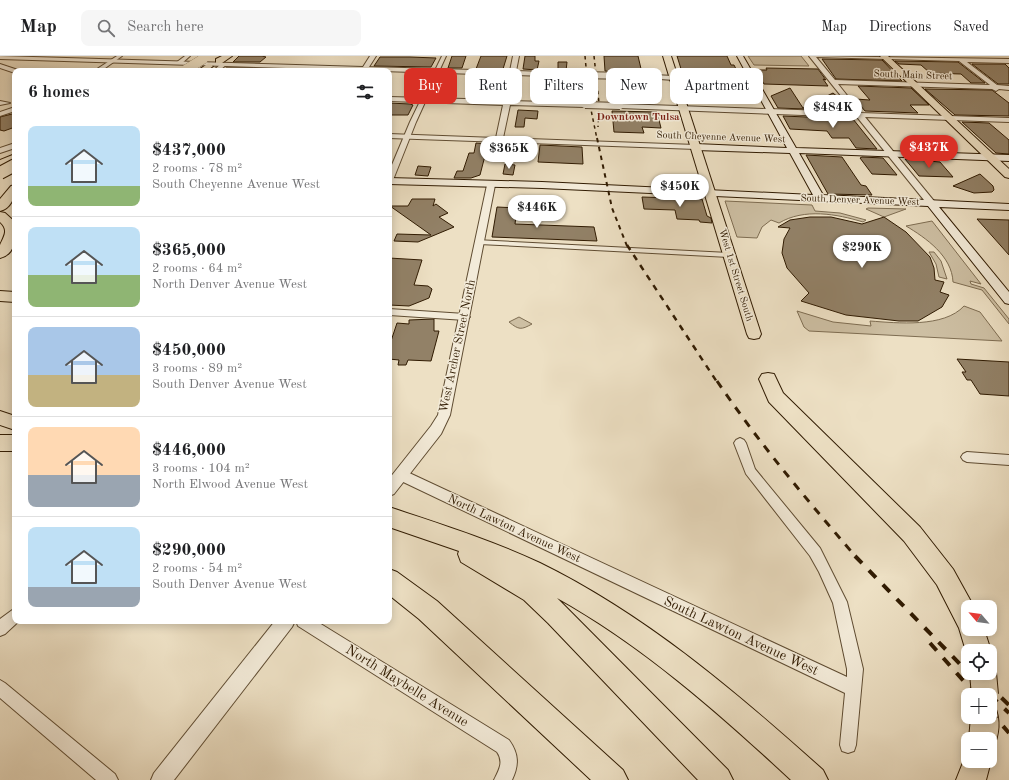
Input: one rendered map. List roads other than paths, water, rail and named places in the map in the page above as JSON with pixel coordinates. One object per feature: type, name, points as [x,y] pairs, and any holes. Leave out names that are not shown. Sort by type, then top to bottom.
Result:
[{"type":"highway","points":[[184,68],[216,62]]},
{"type":"highway","points":[[0,165],[12,159]]},
{"type":"highway","points":[[0,173],[12,167]]},
{"type":"highway","points":[[0,199],[12,188]]},
{"type":"highway","points":[[0,207],[12,193]]},
{"type":"highway","points":[[0,212],[10,217],[12,228]]},
{"type":"highway","points":[[0,254],[10,242],[12,237]]},
{"type":"highway","points":[[0,296],[12,297]]},
{"type":"highway","points":[[768,379],[776,396],[917,539],[945,577],[961,607]]},
{"type":"highway","points":[[0,443],[12,442]]},
{"type":"highway","points":[[409,523],[537,596],[557,614],[718,780]]},
{"type":"highway","points":[[409,523],[466,542],[533,572],[627,627],[718,694],[813,780]]},
{"type":"highway","points":[[392,582],[428,610],[613,780]]},
{"type":"highway","points":[[971,780],[975,768]]},
{"type":"main road","name":"West 1st Street South","points":[[667,56],[671,68]]},
{"type":"main road","points":[[740,56],[820,199]]},
{"type":"main road","points":[[885,57],[1009,175]]},
{"type":"main road","name":"West 1st Street South","points":[[682,104],[754,334]]},
{"type":"main road","name":"South Cheyenne Avenue West","points":[[696,147],[1009,158]]},
{"type":"main road","points":[[0,165],[12,165]]},
{"type":"main road","name":"South Denver Avenue West","points":[[392,181],[496,184],[672,193],[703,196],[711,194],[1009,206]]},
{"type":"main road","points":[[931,203],[1009,300]]},
{"type":"street","points":[[102,68],[120,56]]},
{"type":"street","points":[[184,68],[188,56]]},
{"type":"street","points":[[365,68],[373,56]]},
{"type":"street","points":[[438,68],[444,56]]},
{"type":"street","points":[[514,68],[516,56]]},
{"type":"street","points":[[812,56],[931,203]]},
{"type":"street","points":[[818,56],[959,58],[1009,61]]},
{"type":"street","points":[[0,57],[112,61],[184,68],[216,62],[327,68]]},
{"type":"street","points":[[959,58],[1000,88],[1009,97]]},
{"type":"street","points":[[0,66],[12,70]]},
{"type":"street","points":[[392,70],[404,71]]},
{"type":"street","points":[[522,73],[670,78]]},
{"type":"street","name":"South Main Street","points":[[833,82],[1000,88]]},
{"type":"street","points":[[392,99],[404,99]]},
{"type":"street","points":[[0,103],[7,103]]},
{"type":"street","points":[[522,103],[1009,120]]},
{"type":"street","points":[[392,174],[422,104]]},
{"type":"street","points":[[499,140],[507,104]]},
{"type":"street","points":[[0,114],[12,110]]},
{"type":"street","name":"South Cheyenne Avenue West","points":[[392,136],[696,147]]},
{"type":"street","points":[[0,150],[12,146]]},
{"type":"street","name":"West Archer Street North","points":[[392,486],[441,423],[465,316],[490,185]]},
{"type":"street","points":[[479,242],[729,255]]},
{"type":"street","points":[[392,312],[465,316]]},
{"type":"street","points":[[740,443],[750,471],[801,533],[824,568],[840,602],[855,669],[848,745]]},
{"type":"street","points":[[967,457],[1009,460]]},
{"type":"street","name":"North Lawton Avenue West","points":[[401,475],[627,582]]},
{"type":"street","name":"South Lawton Avenue West","points":[[627,582],[854,689]]},
{"type":"street","points":[[0,629],[12,618]]},
{"type":"street","points":[[161,780],[284,624]]},
{"type":"street","name":"North Maybelle Avenue","points":[[308,624],[503,746],[509,754],[510,765],[504,780]]},
{"type":"street","points":[[0,688],[109,780]]},
{"type":"railway","points":[[585,56],[589,100],[597,139]]},
{"type":"railway","points":[[594,56],[599,103],[598,127]]},
{"type":"railway","points":[[597,138],[612,208],[627,246]]},
{"type":"railway","points":[[627,245],[717,382]]},
{"type":"railway","points":[[717,381],[767,449],[856,557]]},
{"type":"railway","points":[[855,556],[1009,713]]},
{"type":"railway","points":[[930,643],[970,688]]},
{"type":"railway","points":[[987,684],[1009,705]]},
{"type":"railway","points":[[997,719],[1009,733]]},
{"type":"district","name":"Downtown Tulsa","points":[[638,117]]}]
